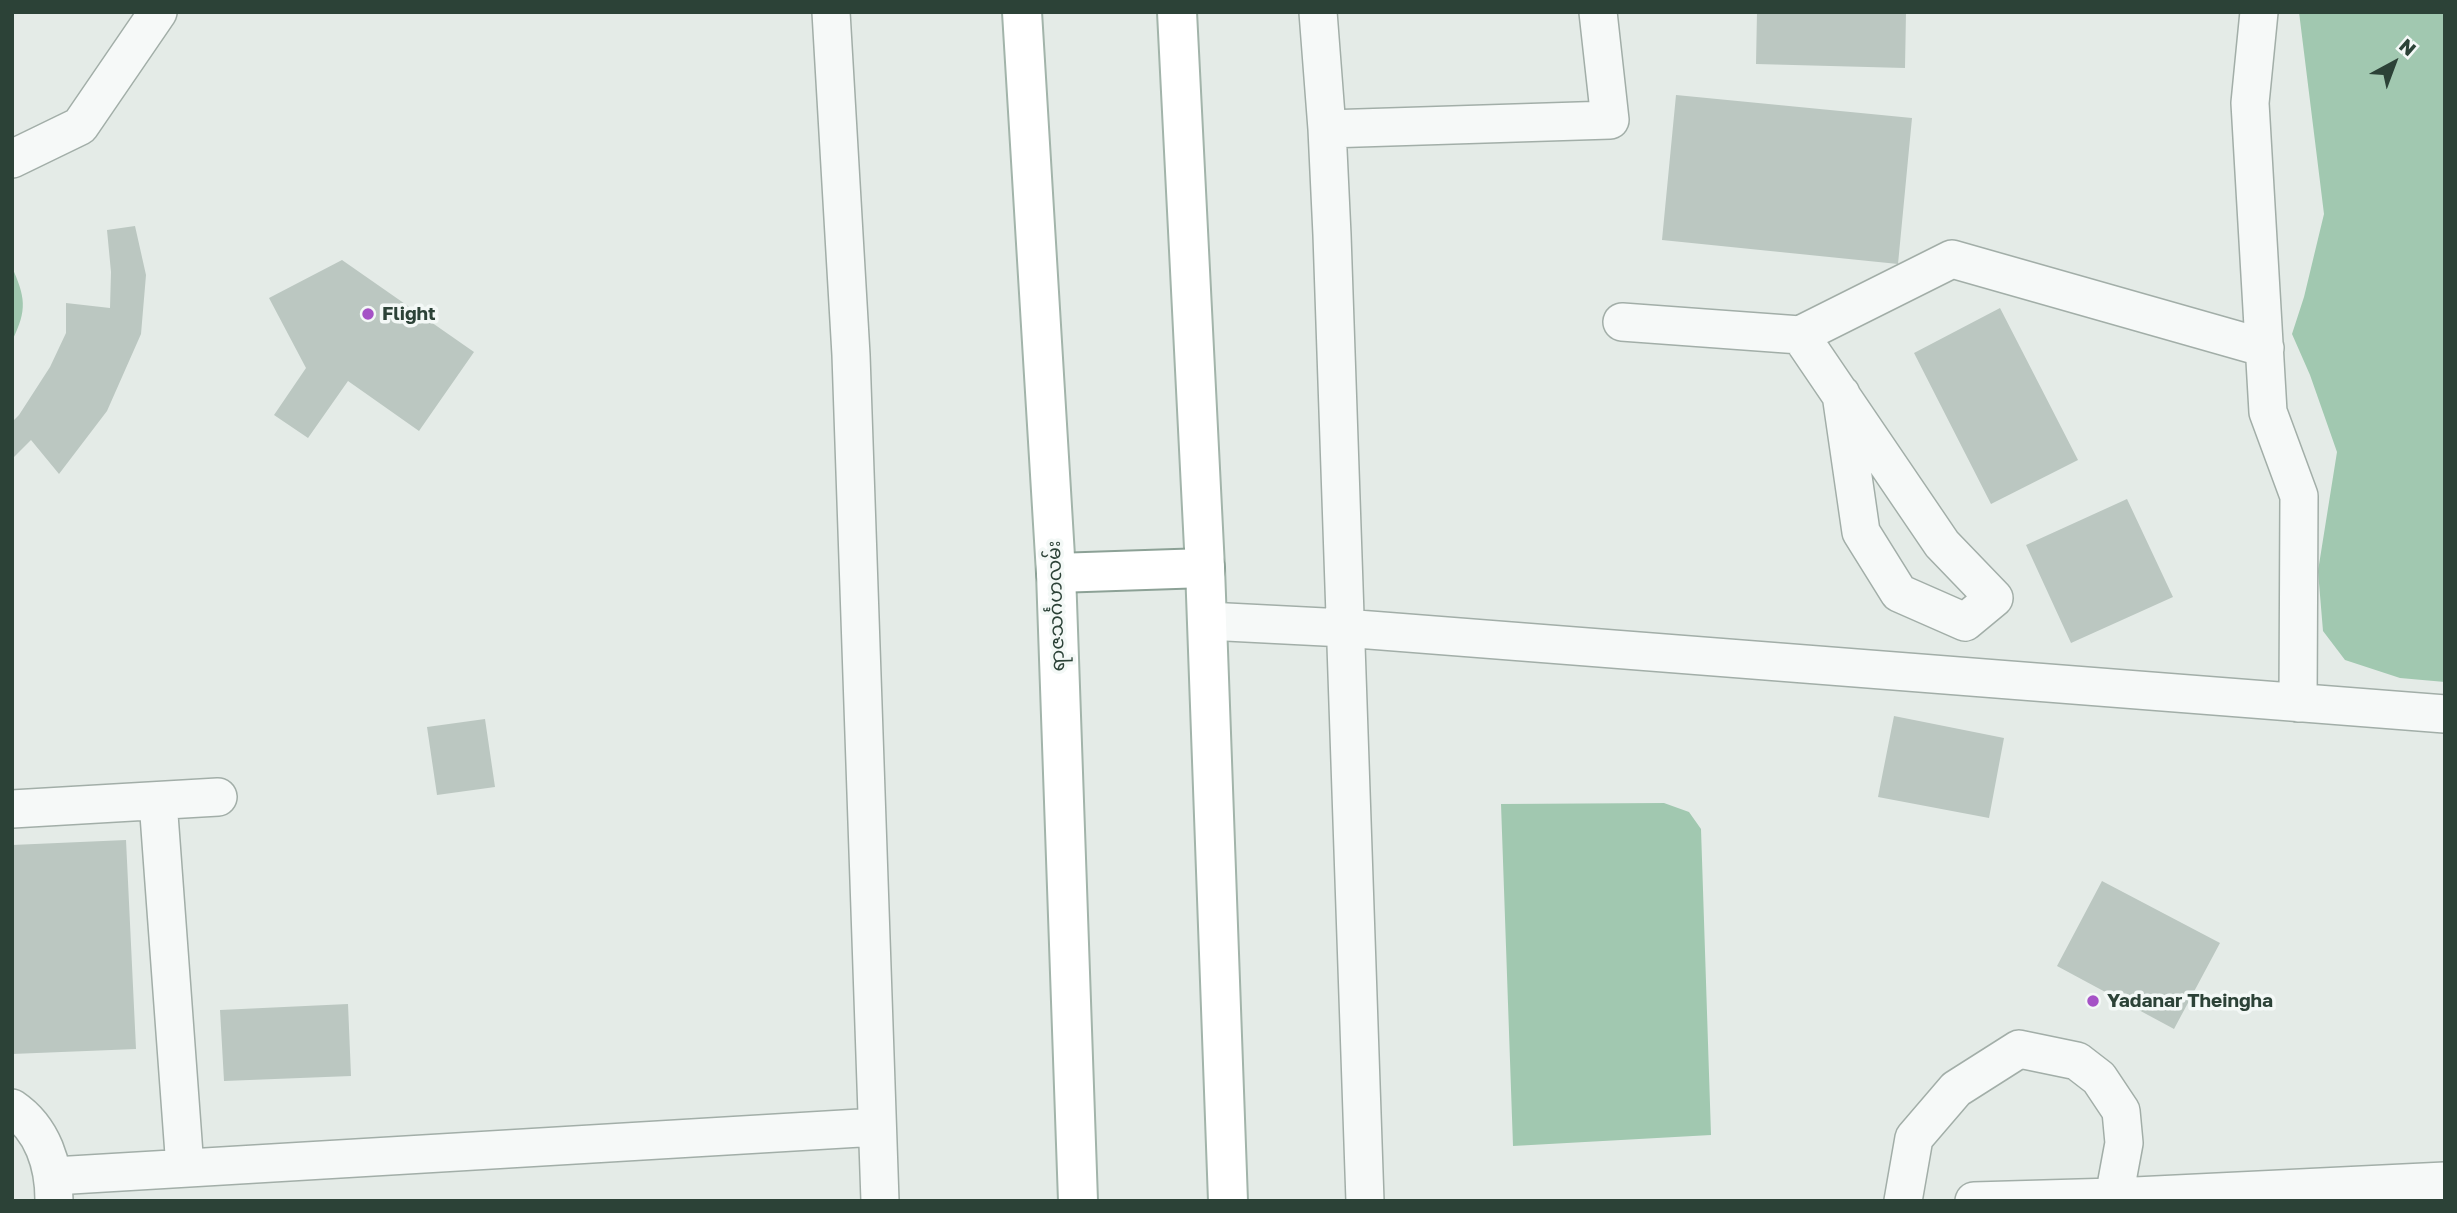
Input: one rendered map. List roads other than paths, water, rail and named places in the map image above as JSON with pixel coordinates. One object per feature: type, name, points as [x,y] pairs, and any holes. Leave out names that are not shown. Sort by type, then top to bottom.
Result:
[{"type":"main road","name":"ရာဇသင်္ဂဟလမ်း","points":[[1022,12],[1056,573],[1078,1201]]},
{"type":"main road","points":[[1177,12],[1205,568],[1228,1201]]},
{"type":"main road","points":[[1056,573],[1205,568]]},
{"type":"street","points":[[12,159],[80,126],[158,12]]},
{"type":"street","points":[[831,12],[851,355],[880,1201]]},
{"type":"street","points":[[1318,12],[1327,129],[1365,1201]]},
{"type":"street","points":[[1327,129],[1610,120],[1598,12]]},
{"type":"street","points":[[2259,12],[2250,103],[2268,412],[2299,496],[2298,703]]},
{"type":"street","points":[[1622,322],[1800,335],[1952,260],[2265,348]]},
{"type":"street","points":[[1800,335],[1841,394],[1941,544],[1994,598],[1965,622],[1899,593],[1861,532],[1841,394]]},
{"type":"street","points":[[1207,621],[1344,628],[2445,714]]},
{"type":"street","points":[[12,809],[218,797]]},
{"type":"street","points":[[158,801],[185,1168]]},
{"type":"street","points":[[1903,1201],[1914,1138],[1956,1089],[2019,1049],[2077,1061],[2099,1078],[2122,1111],[2124,1143],[2114,1197]]},
{"type":"street","points":[[12,1108],[22,1114],[43,1143],[54,1189],[185,1168],[877,1127]]},
{"type":"street","points":[[1974,1201],[2445,1181]]},
{"type":"place","name":"Flight","points":[[368,314]]},
{"type":"place","name":"Yadanar Theingha","points":[[2093,1001]]}]
